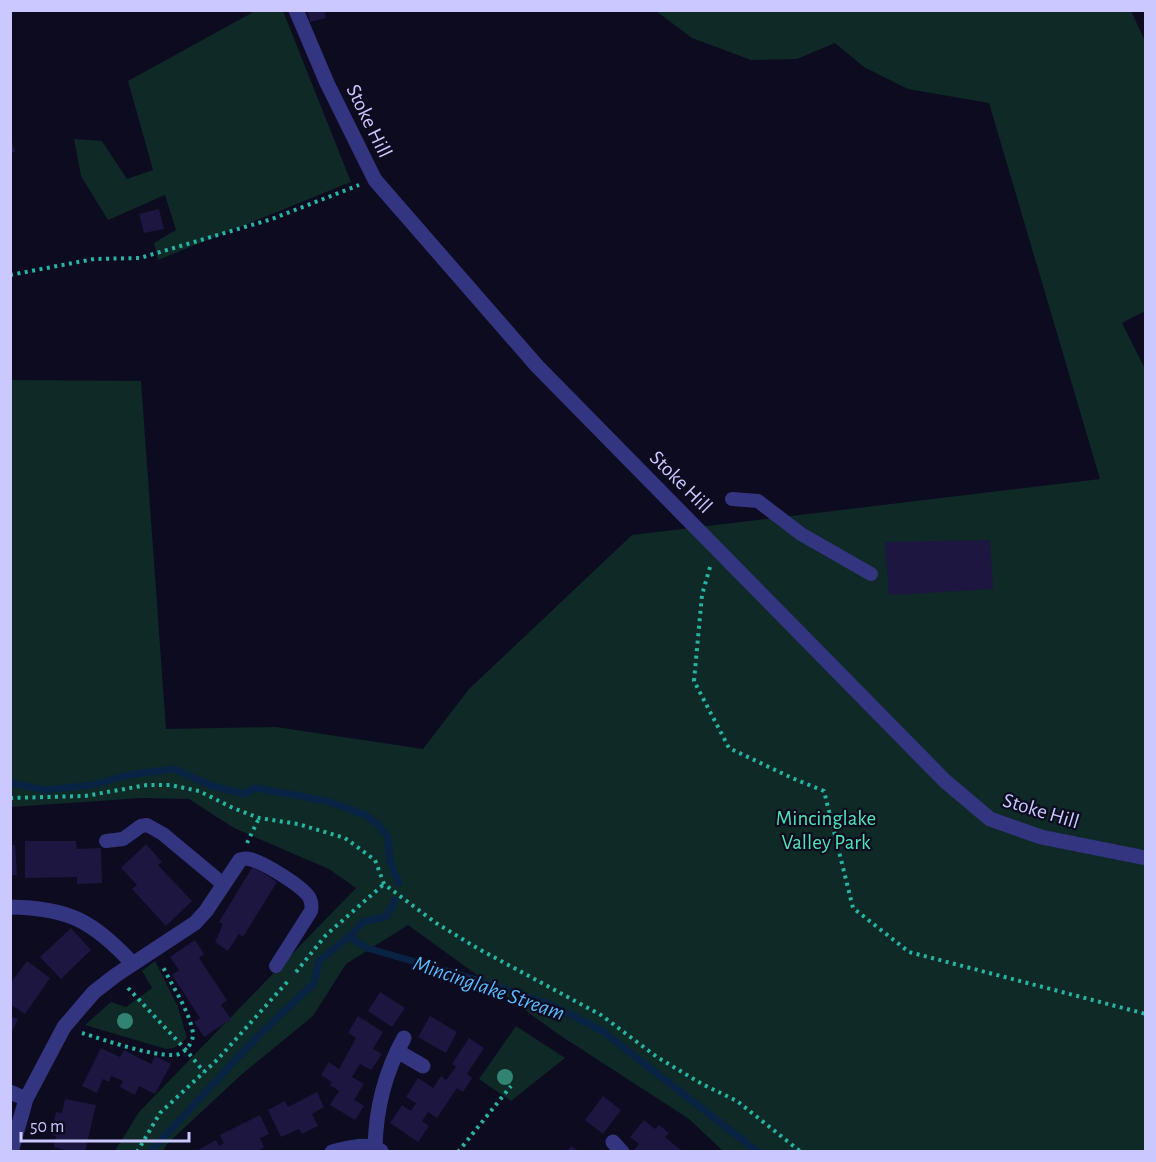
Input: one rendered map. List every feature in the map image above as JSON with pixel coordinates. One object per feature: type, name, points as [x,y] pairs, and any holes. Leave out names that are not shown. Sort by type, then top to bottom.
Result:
[{"type":"street","name":"Stoke Hill","points":[[296,10],[327,83],[375,180],[537,366],[945,781],[990,819],[1041,837],[1146,858]]},
{"type":"street","points":[[11,1152],[26,1099],[64,1027],[94,992],[132,963],[186,931],[195,923],[206,911],[240,860]]},
{"type":"street","points":[[10,908],[47,909],[87,923],[99,931],[132,963]]},
{"type":"street","points":[[332,1152],[356,1146],[379,1149],[376,1116],[386,1078],[401,1045],[423,1066]]},
{"type":"street","points":[[10,1092],[26,1099]]},
{"type":"lane","points":[[732,499],[758,501],[801,534],[871,574]]},
{"type":"lane","points":[[106,841],[123,839],[141,826],[147,825],[163,834],[223,884]]},
{"type":"lane","points":[[240,860],[248,858],[270,869],[296,885],[308,896],[312,904],[311,911],[276,966]]},
{"type":"path","points":[[10,275],[94,259],[140,258],[272,219],[329,195],[375,180]]},
{"type":"path","points":[[715,546],[702,595],[694,681],[729,748],[824,791],[853,908],[909,952],[1146,1014]]},
{"type":"path","points":[[10,798],[85,796],[147,785],[170,785],[199,791],[259,818],[298,824],[345,838],[375,860],[384,884],[436,923],[477,948],[601,1014],[657,1057],[702,1084],[737,1101],[801,1152]]},
{"type":"path","points":[[366,900],[384,884]]},
{"type":"path","points":[[64,1027],[129,1047],[175,1056],[186,1050],[193,1041],[189,1019],[154,948]]},
{"type":"path","points":[[116,975],[204,1072]]},
{"type":"path","points":[[137,1152],[160,1113],[218,1059]]},
{"type":"path","points":[[458,1152],[511,1086]]},
{"type":"green space","points":[[257,10],[283,11],[351,182],[158,260],[154,243],[176,230],[165,195],[108,220],[81,176],[74,139],[102,141],[127,179],[153,170],[128,81]]},
{"type":"green space","name":"Mincinglake Valley Park","points":[[656,11],[1131,11],[1146,43],[1145,311],[1122,323],[1146,371],[1145,1151],[723,1151],[689,1119],[558,1034],[408,925],[346,964],[313,1016],[241,1075],[167,1144],[163,1151],[115,1151],[139,1112],[356,888],[329,869],[234,828],[189,799],[142,798],[11,807],[11,380],[141,381],[166,729],[276,727],[423,749],[469,689],[632,535],[1100,479],[989,103],[908,89],[864,67],[835,43],[797,59],[751,60],[692,38]]},
{"type":"green space","points":[[155,961],[178,1007],[187,1038],[174,1048],[166,1049],[85,1025],[111,1002],[126,1007],[152,988],[142,971]]},
{"type":"green space","points":[[516,1026],[565,1058],[511,1101],[479,1079]]},
{"type":"building","points":[[307,10],[324,10],[326,18],[310,22]]},
{"type":"building","points":[[10,136],[15,152],[10,153]]},
{"type":"building","points":[[159,209],[164,229],[144,233],[139,214]]},
{"type":"building","points":[[990,540],[993,589],[889,595],[885,542]]},
{"type":"building","points":[[25,841],[76,841],[77,849],[101,848],[102,883],[77,884],[77,877],[25,878]]},
{"type":"building","points":[[146,844],[162,862],[158,865],[192,901],[166,926],[132,889],[137,885],[121,868]]},
{"type":"building","points":[[10,845],[15,845],[17,875],[10,875]]},
{"type":"building","points":[[253,866],[277,882],[243,937],[239,934],[228,951],[215,942],[223,924],[219,922]]},
{"type":"building","points":[[71,928],[91,950],[61,979],[40,957]]},
{"type":"building","points":[[195,940],[204,954],[199,958],[227,1000],[221,1005],[231,1019],[204,1037],[194,1022],[200,1018],[172,975],[179,970],[170,957]]},
{"type":"building","points":[[27,961],[50,978],[25,1014],[10,1004],[10,984]]},
{"type":"building","points":[[380,992],[405,1008],[392,1027],[368,1011]]},
{"type":"building","points":[[10,1016],[18,1019],[10,1036]]},
{"type":"building","points":[[358,1016],[383,1032],[373,1049],[382,1054],[371,1070],[360,1064],[352,1077],[364,1084],[354,1100],[364,1106],[355,1120],[330,1105],[339,1091],[330,1085],[332,1082],[321,1075],[329,1062],[339,1069],[356,1038],[348,1033]]},
{"type":"building","points":[[430,1016],[457,1032],[446,1053],[418,1037]]},
{"type":"building","points":[[469,1038],[484,1048],[467,1074],[472,1078],[463,1092],[457,1088],[437,1118],[428,1112],[422,1121],[429,1126],[418,1142],[390,1123],[402,1105],[411,1111],[416,1103],[406,1097],[418,1078],[433,1088],[441,1076],[446,1080],[456,1067],[452,1064]]},
{"type":"building","points":[[101,1048],[120,1057],[124,1050],[151,1064],[155,1056],[171,1064],[155,1094],[139,1086],[135,1095],[120,1087],[123,1081],[111,1076],[109,1082],[103,1079],[97,1093],[82,1086]]},
{"type":"building","points":[[317,1092],[324,1107],[312,1114],[318,1126],[302,1134],[299,1129],[281,1137],[268,1110],[285,1101],[288,1107]]},
{"type":"building","points":[[603,1096],[621,1110],[603,1134],[585,1120]]},
{"type":"building","points":[[65,1099],[96,1105],[85,1152],[54,1147],[56,1136],[51,1135],[56,1112],[62,1113]]},
{"type":"building","points":[[260,1115],[269,1134],[260,1138],[264,1147],[257,1152],[199,1152],[198,1150],[216,1140],[219,1146],[224,1143],[220,1135]]},
{"type":"building","points":[[644,1120],[655,1129],[659,1125],[669,1133],[665,1137],[683,1152],[636,1152],[634,1150],[639,1144],[630,1137]]},
{"type":"building","points":[[571,1146],[580,1152],[567,1152]]},
{"type":"waterway","name":"Mincinglake Stream","points":[[10,783],[45,790],[93,785],[128,775],[174,769],[212,786],[244,794],[256,788],[327,801],[365,815],[378,824],[388,838],[390,862],[399,883]]},
{"type":"waterway","name":"Mincinglake Stream","points":[[395,900],[387,916],[363,922],[351,935],[354,940],[367,948],[471,978],[549,1004],[601,1030],[758,1152]]},
{"type":"waterway","points":[[150,1152],[258,1036],[314,983],[319,961],[351,935]]}]
